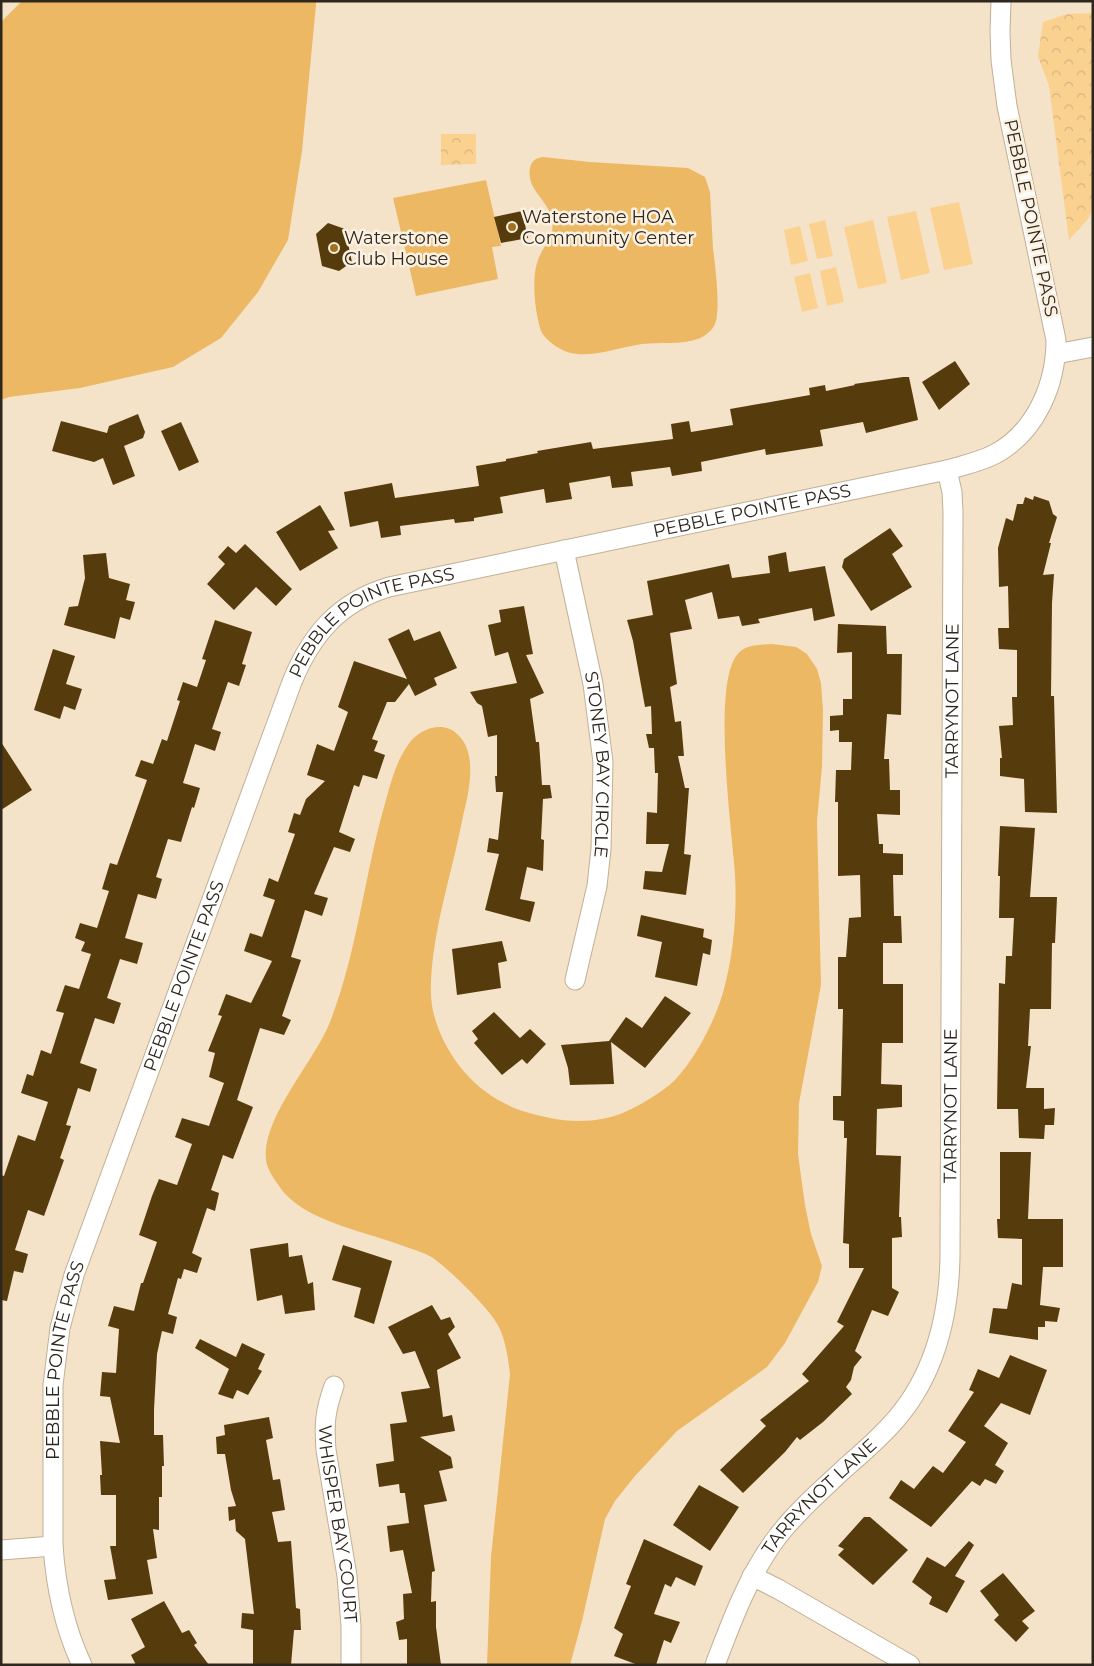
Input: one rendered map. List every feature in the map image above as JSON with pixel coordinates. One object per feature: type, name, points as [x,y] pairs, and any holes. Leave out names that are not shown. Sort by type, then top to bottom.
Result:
[{"type":"street","name":"PEBBLE POINTE PASS","points":[[82,1665],[62,1612],[54,1568],[53,1546],[53,1385],[57,1348],[67,1300],[77,1266],[300,663],[317,635],[334,617],[372,592],[947,470],[975,463],[986,458],[1009,445],[1018,437],[1043,401],[1051,380],[1056,354],[1056,340],[1007,106],[1001,60],[1001,1]]},
{"type":"street","points":[[1056,354],[1093,347]]},
{"type":"street","name":"TARRYNOT LANE","points":[[715,1665],[752,1576],[778,1536],[804,1506],[877,1439],[901,1413],[928,1369],[946,1313],[950,1256],[953,531],[952,492],[947,470]]},
{"type":"street","name":"STONEY BAY CIRCLE","points":[[564,550],[593,684],[603,762],[601,849],[597,886],[575,980]]},
{"type":"street","name":"WHISPER BAY COURT","points":[[334,1386],[326,1408],[326,1450],[349,1592],[350,1665]]},
{"type":"street","points":[[1,1550],[53,1546]]},
{"type":"street","points":[[752,1576],[910,1665]]},
{"type":"green space","points":[[1093,13],[1093,209],[1088,219],[1069,240],[1049,86],[1038,56],[1043,22],[1067,14]]},
{"type":"green space","points":[[441,134],[476,134],[476,164],[441,165]]},
{"type":"green space","points":[[959,202],[973,264],[944,270],[930,208]]},
{"type":"green space","points":[[916,211],[930,273],[901,280],[887,217]]},
{"type":"green space","points":[[825,220],[833,256],[817,259],[809,224]]},
{"type":"green space","points":[[873,220],[887,283],[858,289],[844,227]]},
{"type":"green space","points":[[800,226],[808,261],[791,265],[784,230]]},
{"type":"green space","points":[[836,267],[844,302],[827,306],[820,271]]},
{"type":"green space","points":[[810,273],[818,308],[802,312],[794,277]]},
{"type":"shaded area","points":[[22,1],[316,1],[316,5],[302,151],[288,240],[258,292],[221,338],[173,367],[80,388],[9,397],[1,400],[1,22]]},
{"type":"shaded area","points":[[543,157],[688,168],[705,177],[710,192],[718,298],[715,324],[706,335],[691,341],[642,344],[588,354],[567,352],[546,338],[541,331],[537,315],[535,276],[538,260],[551,235],[553,224],[546,205],[531,182],[530,175],[533,161]]},
{"type":"shaded area","points":[[486,180],[501,246],[492,247],[498,279],[416,296],[393,198]]},
{"type":"shaded area","points":[[772,644],[796,647],[807,654],[817,669],[821,683],[823,710],[822,767],[817,821],[821,985],[799,1103],[798,1154],[811,1234],[822,1266],[818,1282],[785,1343],[767,1367],[677,1431],[635,1476],[615,1501],[605,1519],[570,1665],[487,1665],[491,1557],[510,1374],[506,1350],[499,1327],[479,1300],[433,1258],[416,1250],[319,1217],[289,1198],[271,1174],[266,1160],[267,1144],[272,1126],[290,1090],[323,1037],[339,996],[354,942],[377,834],[396,767],[412,739],[424,731],[438,727],[451,730],[461,738],[469,754],[470,766],[470,783],[436,939],[431,979],[431,1001],[434,1015],[438,1029],[452,1055],[470,1077],[492,1096],[520,1110],[559,1120],[588,1121],[616,1115],[644,1102],[664,1090],[674,1081],[697,1050],[716,1013],[724,989],[732,946],[736,903],[725,726],[726,696],[730,671],[740,651],[753,646]]},
{"type":"building","name":"Waterstone HOA Community Center","points":[[522,211],[528,238],[501,243],[494,217]]},
{"type":"building","name":"Waterstone Club House","points":[[328,223],[345,229],[352,262],[339,271],[322,266],[316,234]]},
{"type":"building","points":[[955,361],[970,384],[939,410],[922,382]]},
{"type":"building","points":[[909,377],[918,420],[866,433],[863,422],[820,430],[823,446],[766,455],[765,449],[701,462],[702,471],[672,476],[670,467],[631,472],[633,486],[612,488],[610,476],[569,483],[572,499],[546,503],[544,489],[500,497],[503,513],[474,518],[474,521],[455,523],[454,519],[400,526],[401,535],[381,538],[378,521],[350,527],[344,492],[392,483],[395,498],[479,486],[476,466],[506,461],[506,459],[538,453],[537,451],[591,442],[593,449],[673,439],[671,424],[689,421],[691,432],[733,425],[730,409],[810,395],[809,388],[825,385],[826,391],[854,384]]},
{"type":"building","points":[[138,414],[145,432],[143,438],[124,446],[135,476],[113,485],[103,458],[94,462],[52,451],[61,421],[107,433],[109,426]]},
{"type":"building","points":[[181,422],[199,462],[179,471],[161,431]]},
{"type":"building","points":[[1034,496],[1049,501],[1053,514],[1057,517],[1049,543],[1051,543],[1043,575],[1054,574],[1051,696],[1054,696],[1057,813],[1025,812],[1024,779],[1000,776],[1000,758],[1002,758],[999,726],[1013,725],[1012,697],[1017,697],[1017,650],[999,649],[998,628],[1009,628],[1008,586],[999,587],[998,548],[1006,518],[1013,521],[1017,504],[1023,504],[1025,497],[1033,500]]},
{"type":"building","points":[[320,505],[335,530],[328,531],[338,548],[300,571],[276,532]]},
{"type":"building","points":[[890,528],[903,546],[892,554],[912,587],[871,611],[842,567],[844,559]]},
{"type":"building","points":[[245,544],[292,589],[276,606],[256,587],[234,610],[207,584],[225,564],[218,557],[228,546],[236,553]]},
{"type":"building","points":[[786,552],[789,572],[825,566],[835,616],[814,621],[812,608],[758,619],[760,623],[742,626],[739,616],[718,619],[712,592],[685,600],[692,629],[670,633],[677,684],[670,687],[675,722],[681,721],[684,756],[678,756],[685,788],[689,788],[684,854],[691,855],[686,895],[643,889],[645,871],[662,872],[669,844],[646,844],[647,812],[657,813],[658,773],[655,773],[654,748],[649,748],[646,734],[652,734],[651,706],[645,707],[633,641],[627,620],[653,615],[647,581],[729,564],[732,578],[770,573],[768,556]]},
{"type":"building","points":[[106,553],[109,578],[130,584],[126,600],[135,602],[130,620],[120,617],[115,639],[64,625],[69,607],[78,606],[85,578],[83,555]]},
{"type":"building","points":[[524,606],[533,654],[526,655],[544,693],[530,699],[536,742],[539,742],[542,785],[550,785],[552,798],[543,799],[541,839],[544,840],[543,871],[527,867],[520,899],[535,902],[530,922],[485,910],[499,854],[487,852],[489,838],[498,840],[503,792],[496,792],[497,735],[488,737],[482,706],[477,703],[470,692],[517,683],[508,652],[495,656],[488,625],[501,622],[499,610]]},
{"type":"building","points":[[215,620],[252,632],[242,664],[246,665],[239,686],[228,682],[212,729],[221,732],[215,751],[195,744],[183,783],[200,788],[194,808],[192,807],[181,842],[168,839],[156,877],[162,879],[156,899],[138,894],[125,938],[143,943],[137,964],[120,959],[107,998],[121,1003],[114,1024],[95,1018],[80,1063],[97,1069],[90,1092],[78,1088],[66,1125],[71,1126],[60,1158],[64,1160],[44,1216],[28,1210],[15,1250],[28,1254],[23,1273],[14,1271],[7,1301],[1,1300],[1,1175],[4,1176],[18,1135],[35,1141],[48,1102],[21,1093],[27,1074],[33,1076],[41,1050],[51,1054],[64,1013],[56,1011],[65,985],[79,989],[91,954],[81,951],[85,942],[75,938],[80,923],[97,928],[109,891],[102,889],[110,863],[117,865],[147,780],[135,776],[141,760],[153,764],[162,739],[167,741],[180,701],[177,700],[183,682],[197,687],[206,660],[202,659]]},
{"type":"building","points":[[838,624],[886,626],[887,654],[902,654],[901,715],[887,714],[884,759],[889,759],[890,790],[900,790],[900,815],[877,814],[879,844],[883,844],[883,853],[903,854],[903,875],[893,875],[894,916],[901,916],[902,943],[883,943],[883,984],[903,984],[903,1043],[882,1043],[881,1084],[902,1085],[902,1107],[877,1109],[876,1155],[901,1156],[899,1217],[901,1217],[902,1237],[892,1238],[892,1288],[899,1292],[888,1316],[872,1310],[855,1351],[862,1357],[854,1367],[851,1380],[846,1387],[852,1394],[823,1422],[800,1440],[797,1437],[785,1452],[743,1493],[720,1470],[766,1426],[760,1420],[809,1381],[802,1374],[844,1326],[837,1322],[864,1268],[849,1268],[849,1244],[843,1243],[847,1138],[844,1138],[844,1121],[833,1120],[833,1096],[841,1096],[843,1009],[838,1009],[838,957],[846,957],[849,918],[861,917],[860,875],[838,876],[838,802],[835,802],[836,770],[851,770],[852,742],[839,742],[839,730],[830,731],[830,716],[843,715],[843,699],[852,699],[852,652],[837,653]]},
{"type":"building","points":[[409,629],[414,641],[440,631],[457,668],[434,678],[437,685],[415,696],[409,684],[395,702],[387,702],[372,739],[378,741],[374,751],[385,755],[377,779],[363,775],[359,787],[354,785],[339,832],[355,839],[350,852],[334,847],[314,894],[328,898],[322,916],[305,910],[291,957],[301,960],[282,1016],[291,1020],[284,1035],[260,1028],[237,1100],[253,1107],[233,1159],[223,1155],[211,1190],[219,1193],[215,1211],[207,1208],[192,1253],[202,1258],[197,1273],[184,1269],[181,1279],[178,1278],[168,1314],[177,1317],[173,1334],[162,1331],[157,1354],[154,1435],[163,1435],[164,1466],[162,1466],[162,1497],[159,1497],[159,1530],[153,1529],[157,1558],[147,1560],[153,1594],[108,1600],[104,1580],[116,1579],[110,1546],[116,1546],[116,1495],[101,1495],[100,1441],[120,1443],[110,1397],[100,1396],[102,1372],[116,1373],[119,1329],[108,1326],[114,1306],[134,1311],[141,1283],[143,1283],[157,1242],[139,1235],[152,1196],[159,1179],[177,1185],[192,1144],[175,1137],[182,1118],[209,1126],[224,1083],[209,1077],[215,1053],[208,1051],[222,1016],[218,1015],[226,994],[251,1003],[272,961],[244,951],[250,933],[262,937],[275,900],[263,896],[269,878],[278,882],[295,834],[288,832],[294,813],[300,815],[306,799],[325,781],[307,775],[317,744],[334,751],[348,712],[338,707],[354,661],[407,679],[388,639]]},
{"type":"building","points":[[53,649],[75,656],[66,684],[82,689],[75,710],[64,706],[60,719],[34,710]]},
{"type":"building","points":[[1,742],[32,790],[1,810]]},
{"type":"building","points":[[1000,826],[1035,828],[1030,897],[1057,897],[1055,943],[1052,943],[1051,1009],[1030,1009],[1028,1046],[1031,1046],[1026,1088],[1044,1088],[1044,1109],[1055,1108],[1054,1125],[1045,1125],[1044,1139],[1019,1138],[1018,1109],[997,1109],[999,983],[1005,984],[1006,956],[1012,956],[1014,918],[999,918]]},
{"type":"building","points":[[641,915],[704,929],[703,937],[712,940],[710,955],[703,953],[697,986],[655,977],[662,942],[637,936]]},
{"type":"building","points":[[502,941],[507,961],[498,963],[501,988],[457,995],[452,949]]},
{"type":"building","points":[[665,996],[691,1013],[645,1068],[611,1042],[614,1084],[570,1085],[568,1068],[561,1045],[609,1041],[626,1017],[642,1028]]},
{"type":"building","points":[[494,1012],[520,1038],[530,1029],[546,1044],[527,1064],[522,1059],[502,1075],[474,1043],[478,1039],[472,1031]]},
{"type":"building","points":[[1000,1152],[1031,1152],[1028,1219],[1063,1219],[1063,1267],[1043,1267],[1040,1305],[1060,1308],[1057,1322],[1045,1321],[1045,1327],[1038,1327],[1038,1340],[989,1333],[993,1308],[1007,1309],[1012,1283],[1022,1285],[1022,1239],[998,1238],[997,1219],[1000,1219]]},
{"type":"building","points":[[288,1243],[289,1257],[302,1255],[308,1284],[313,1282],[315,1310],[285,1314],[282,1295],[257,1301],[250,1249]]},
{"type":"building","points":[[343,1245],[392,1261],[374,1324],[354,1317],[361,1288],[332,1280]]},
{"type":"building","points":[[432,1305],[441,1320],[450,1317],[455,1327],[448,1334],[461,1358],[437,1370],[443,1417],[452,1415],[455,1431],[420,1437],[451,1457],[453,1468],[439,1471],[447,1501],[424,1505],[435,1571],[432,1572],[431,1602],[436,1601],[436,1627],[441,1665],[407,1665],[407,1639],[399,1640],[396,1622],[404,1619],[403,1594],[412,1593],[403,1550],[390,1552],[387,1526],[409,1523],[405,1493],[400,1493],[399,1484],[379,1487],[376,1464],[394,1461],[390,1424],[407,1422],[401,1392],[430,1388],[415,1351],[403,1354],[388,1327]]},
{"type":"building","points":[[200,1339],[236,1357],[242,1343],[265,1354],[258,1369],[262,1371],[248,1395],[237,1390],[233,1399],[218,1394],[229,1369],[195,1348]]},
{"type":"building","points":[[1010,1355],[1047,1370],[1030,1415],[1001,1403],[984,1426],[1008,1443],[995,1465],[1004,1471],[996,1484],[985,1479],[980,1486],[972,1481],[931,1527],[889,1498],[901,1480],[914,1489],[933,1466],[943,1473],[966,1442],[948,1431],[974,1392],[969,1390],[978,1369],[999,1378]]},
{"type":"building","points":[[269,1417],[273,1438],[266,1440],[273,1480],[280,1479],[285,1510],[272,1512],[278,1542],[291,1541],[296,1608],[300,1609],[301,1630],[294,1630],[291,1665],[253,1665],[253,1630],[241,1628],[242,1613],[254,1614],[245,1539],[236,1531],[235,1519],[229,1521],[228,1507],[236,1506],[231,1490],[225,1454],[217,1454],[216,1437],[225,1435],[224,1425]]},
{"type":"building","points":[[699,1485],[739,1507],[710,1551],[673,1525]]},
{"type":"building","points":[[864,1517],[870,1517],[908,1550],[873,1585],[838,1555],[844,1549],[838,1546]]},
{"type":"building","points":[[644,1539],[703,1566],[695,1586],[676,1577],[671,1587],[665,1584],[654,1614],[680,1622],[671,1643],[664,1640],[656,1665],[638,1665],[614,1656],[623,1634],[614,1628],[631,1586],[626,1584]]},
{"type":"building","points":[[969,1541],[974,1545],[955,1576],[965,1581],[947,1613],[929,1604],[932,1597],[912,1582],[927,1557],[945,1567]]},
{"type":"building","points":[[1003,1573],[1035,1611],[1022,1621],[1029,1628],[1016,1642],[994,1620],[999,1615],[980,1591]]},
{"type":"building","points":[[164,1601],[182,1633],[189,1630],[197,1643],[194,1645],[209,1665],[136,1665],[131,1655],[145,1647],[131,1619]]},
{"type":"place","name":"Waterstone HOA Community Center","points":[[512,227]]},
{"type":"place","name":"Waterstone Club House","points":[[334,248]]}]
